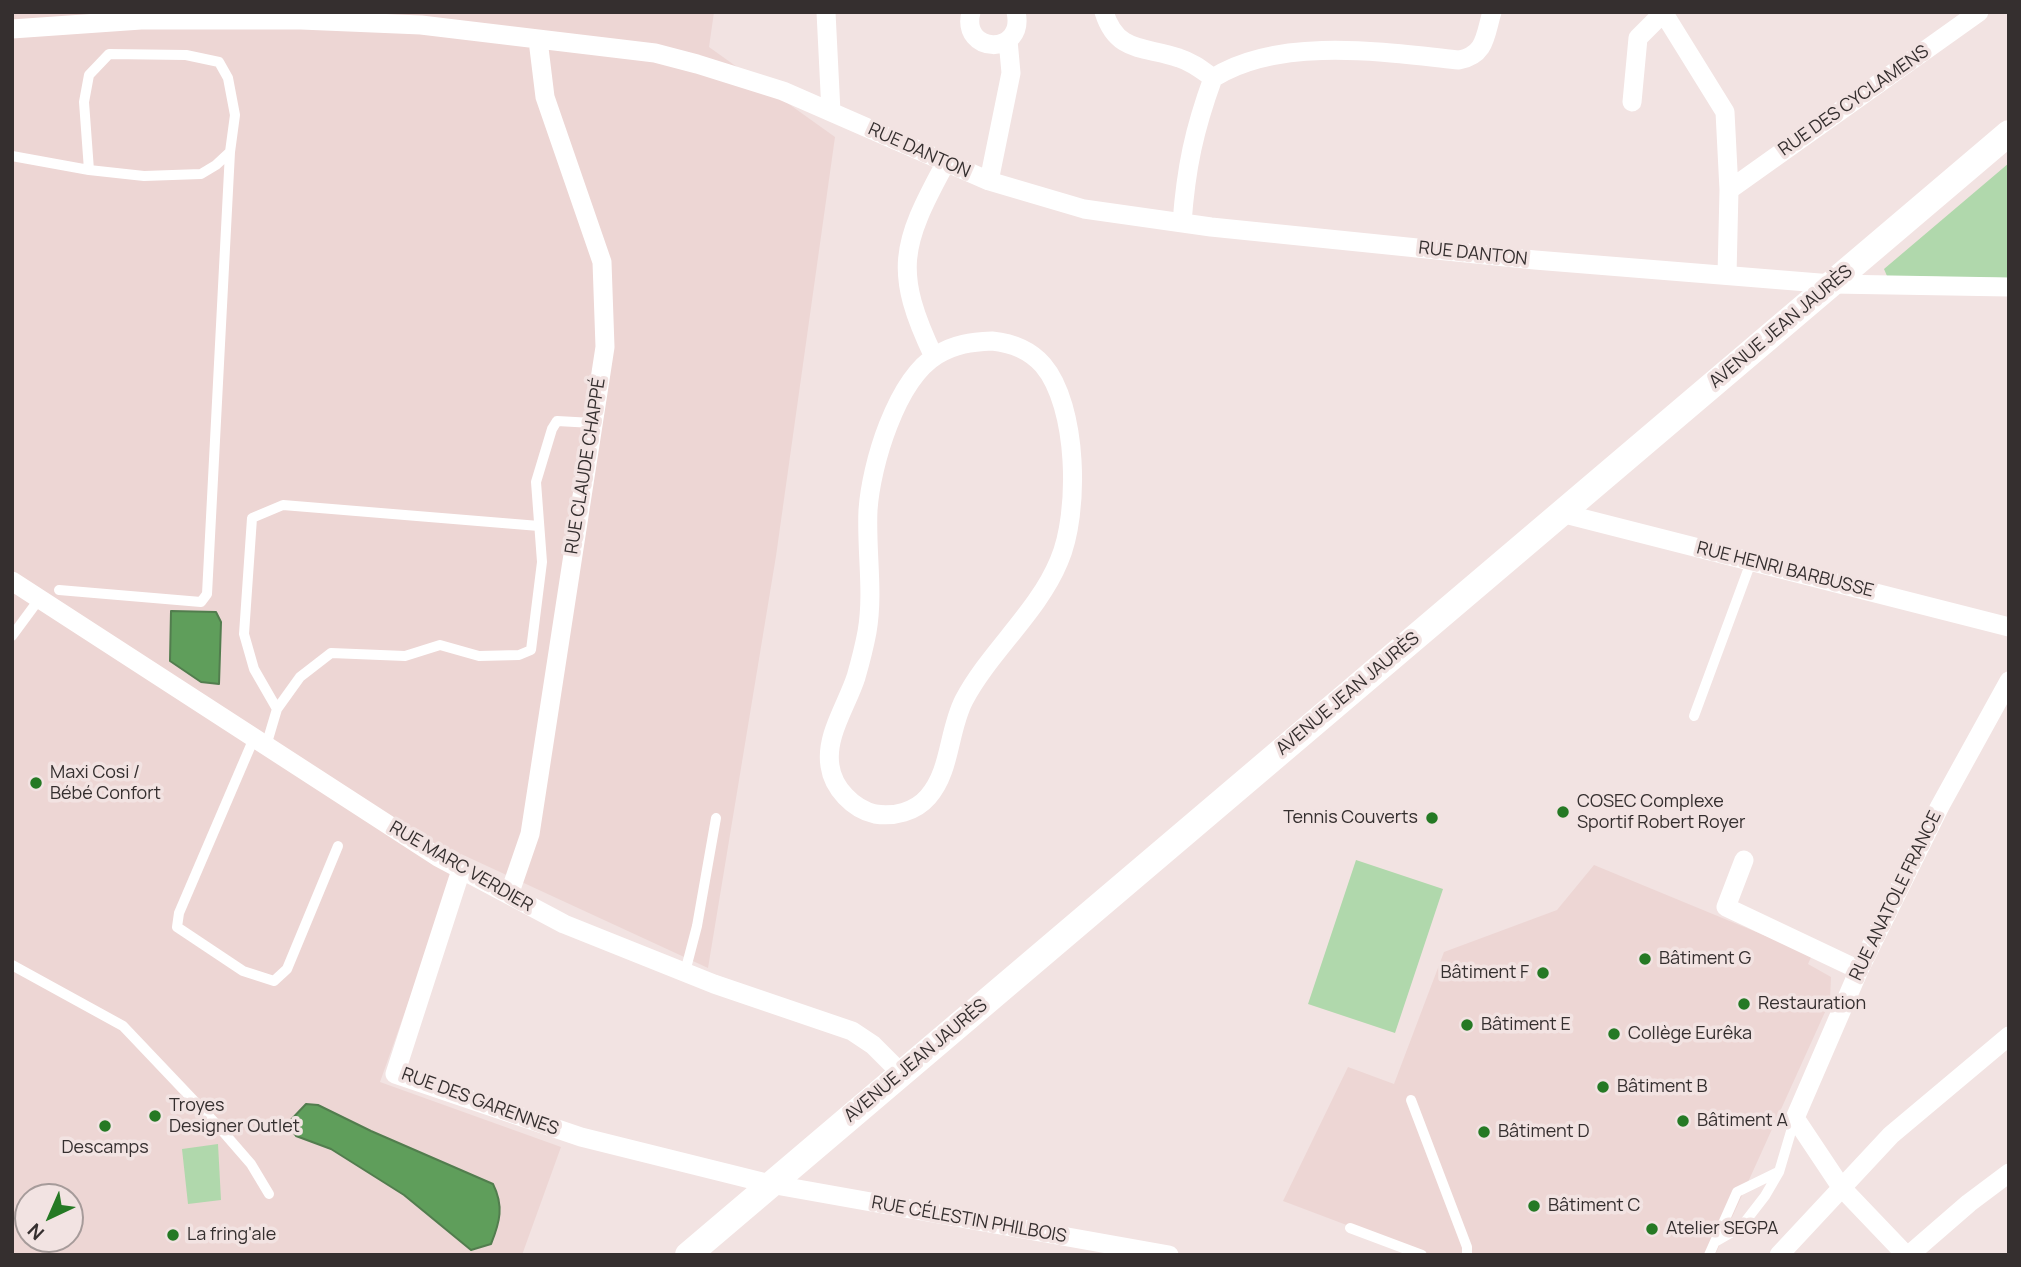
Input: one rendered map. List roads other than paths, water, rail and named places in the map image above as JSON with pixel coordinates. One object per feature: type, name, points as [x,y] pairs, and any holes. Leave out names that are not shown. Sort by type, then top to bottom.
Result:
[{"type":"main road","name":"AVENUE JEAN JAURÈS","points":[[688,1255],[2009,133]]},
{"type":"street","points":[[826,12],[831,112]]},
{"type":"street","points":[[971,12],[970,28],[979,40],[993,45],[1007,40],[1016,29],[1016,12]]},
{"type":"street","points":[[1104,12],[1108,25],[1118,39],[1133,47],[1181,58],[1213,78]]},
{"type":"street","points":[[1182,223],[1186,173],[1194,135],[1213,78],[1230,67],[1280,54],[1369,51],[1459,60],[1471,57],[1478,51],[1492,12]]},
{"type":"street","name":"RUE DES CYCLAMENS","points":[[1729,190],[1979,12]]},
{"type":"street","points":[[1632,102],[1638,38],[1663,13],[1725,112],[1729,190],[1727,275]]},
{"type":"street","name":"RUE DANTON","points":[[12,29],[141,20],[301,20],[421,25],[655,53],[783,91],[989,181],[1084,209],[1182,223],[1535,260],[1832,284],[2009,288]]},
{"type":"street","name":"RUE CLAUDE CHAPPÉ","points":[[509,895],[530,834],[605,347],[602,262],[545,97],[538,40]]},
{"type":"street","points":[[989,181],[1011,74],[1007,40]]},
{"type":"street","points":[[934,357],[911,300],[907,257],[918,216],[945,163]]},
{"type":"street","points":[[992,341],[1012,343],[1042,364],[1054,382],[1067,418],[1073,473],[1070,512],[1060,561],[977,678],[962,705],[936,787],[925,800],[903,813],[890,815],[874,813],[851,802],[841,791],[830,766],[829,752],[855,679],[870,609],[868,509],[878,450],[890,420],[914,378],[934,357],[956,345],[992,341]]},
{"type":"street","name":"RUE HENRI BARBUSSE","points":[[1561,513],[2009,627]]},
{"type":"street","name":"RUE MARC VERDIER","points":[[12,582],[438,858],[564,924],[685,972],[852,1031],[873,1045],[901,1073]]},
{"type":"street","name":"RUE ANATOLE FRANCE","points":[[1795,1118],[1859,970],[1940,806],[2009,681]]},
{"type":"street","points":[[1745,860],[1726,907],[1859,970]]},
{"type":"street","name":"RUE DES GARENNES","points":[[461,870],[395,1074],[581,1137],[770,1184]]},
{"type":"street","points":[[1779,1255],[1891,1135],[2009,1036]]},
{"type":"street","points":[[1795,1118],[1840,1187],[1907,1255],[2009,1173]]},
{"type":"street","name":"RUE CÉLESTIN PHILBOIS","points":[[770,1184],[1168,1255]]},
{"type":"lane","points":[[59,590],[201,602],[207,594],[230,152],[235,115],[228,78],[219,62],[186,55],[109,54],[89,75],[84,102],[89,170]]},
{"type":"lane","points":[[12,156],[89,170],[144,176],[201,174],[230,152]]},
{"type":"lane","points":[[338,846],[287,969],[274,981],[243,971],[177,927],[178,913],[260,742],[277,709],[300,677],[331,653],[405,656],[440,645],[479,656],[519,655],[531,650],[542,562],[536,482],[556,421],[593,424]]},
{"type":"lane","points":[[277,709],[254,669],[244,634],[252,518],[283,505],[539,526]]},
{"type":"lane","points":[[1694,716],[1751,562]]},
{"type":"lane","points":[[14,632],[40,598]]},
{"type":"lane","points":[[685,972],[697,926],[716,818]]},
{"type":"lane","points":[[12,965],[123,1026],[218,1126],[251,1164],[269,1194]]},
{"type":"lane","points":[[1411,1100],[1467,1247],[1467,1255]]},
{"type":"lane","points":[[1715,1242],[1741,1227],[1765,1196],[1779,1172],[1795,1118]]},
{"type":"lane","points":[[1709,1255],[1738,1192],[1779,1172]]},
{"type":"lane","points":[[1350,1228],[1422,1255]]},
{"type":"place","name":"Maxi Cosi / Bébé Confort","points":[[36,783]]},
{"type":"place","name":"COSEC Complexe Sportif Robert Royer","points":[[1563,812]]},
{"type":"place","name":"Tennis Couverts","points":[[1432,818]]},
{"type":"place","name":"Bâtiment G","points":[[1645,959]]},
{"type":"place","name":"Bâtiment F","points":[[1543,973]]},
{"type":"place","name":"Restauration","points":[[1744,1004]]},
{"type":"place","name":"Bâtiment E","points":[[1467,1025]]},
{"type":"place","name":"Collège Eurêka","points":[[1614,1034]]},
{"type":"place","name":"Bâtiment B","points":[[1603,1087]]},
{"type":"place","name":"Troyes Designer Outlet","points":[[155,1116]]},
{"type":"place","name":"Bâtiment A","points":[[1683,1121]]},
{"type":"place","name":"Descamps","points":[[105,1126]]},
{"type":"place","name":"Bâtiment D","points":[[1484,1132]]},
{"type":"place","name":"Bâtiment C","points":[[1534,1206]]},
{"type":"place","name":"Atelier SEGPA","points":[[1652,1229]]},
{"type":"place","name":"La fring'ale","points":[[173,1235]]}]
